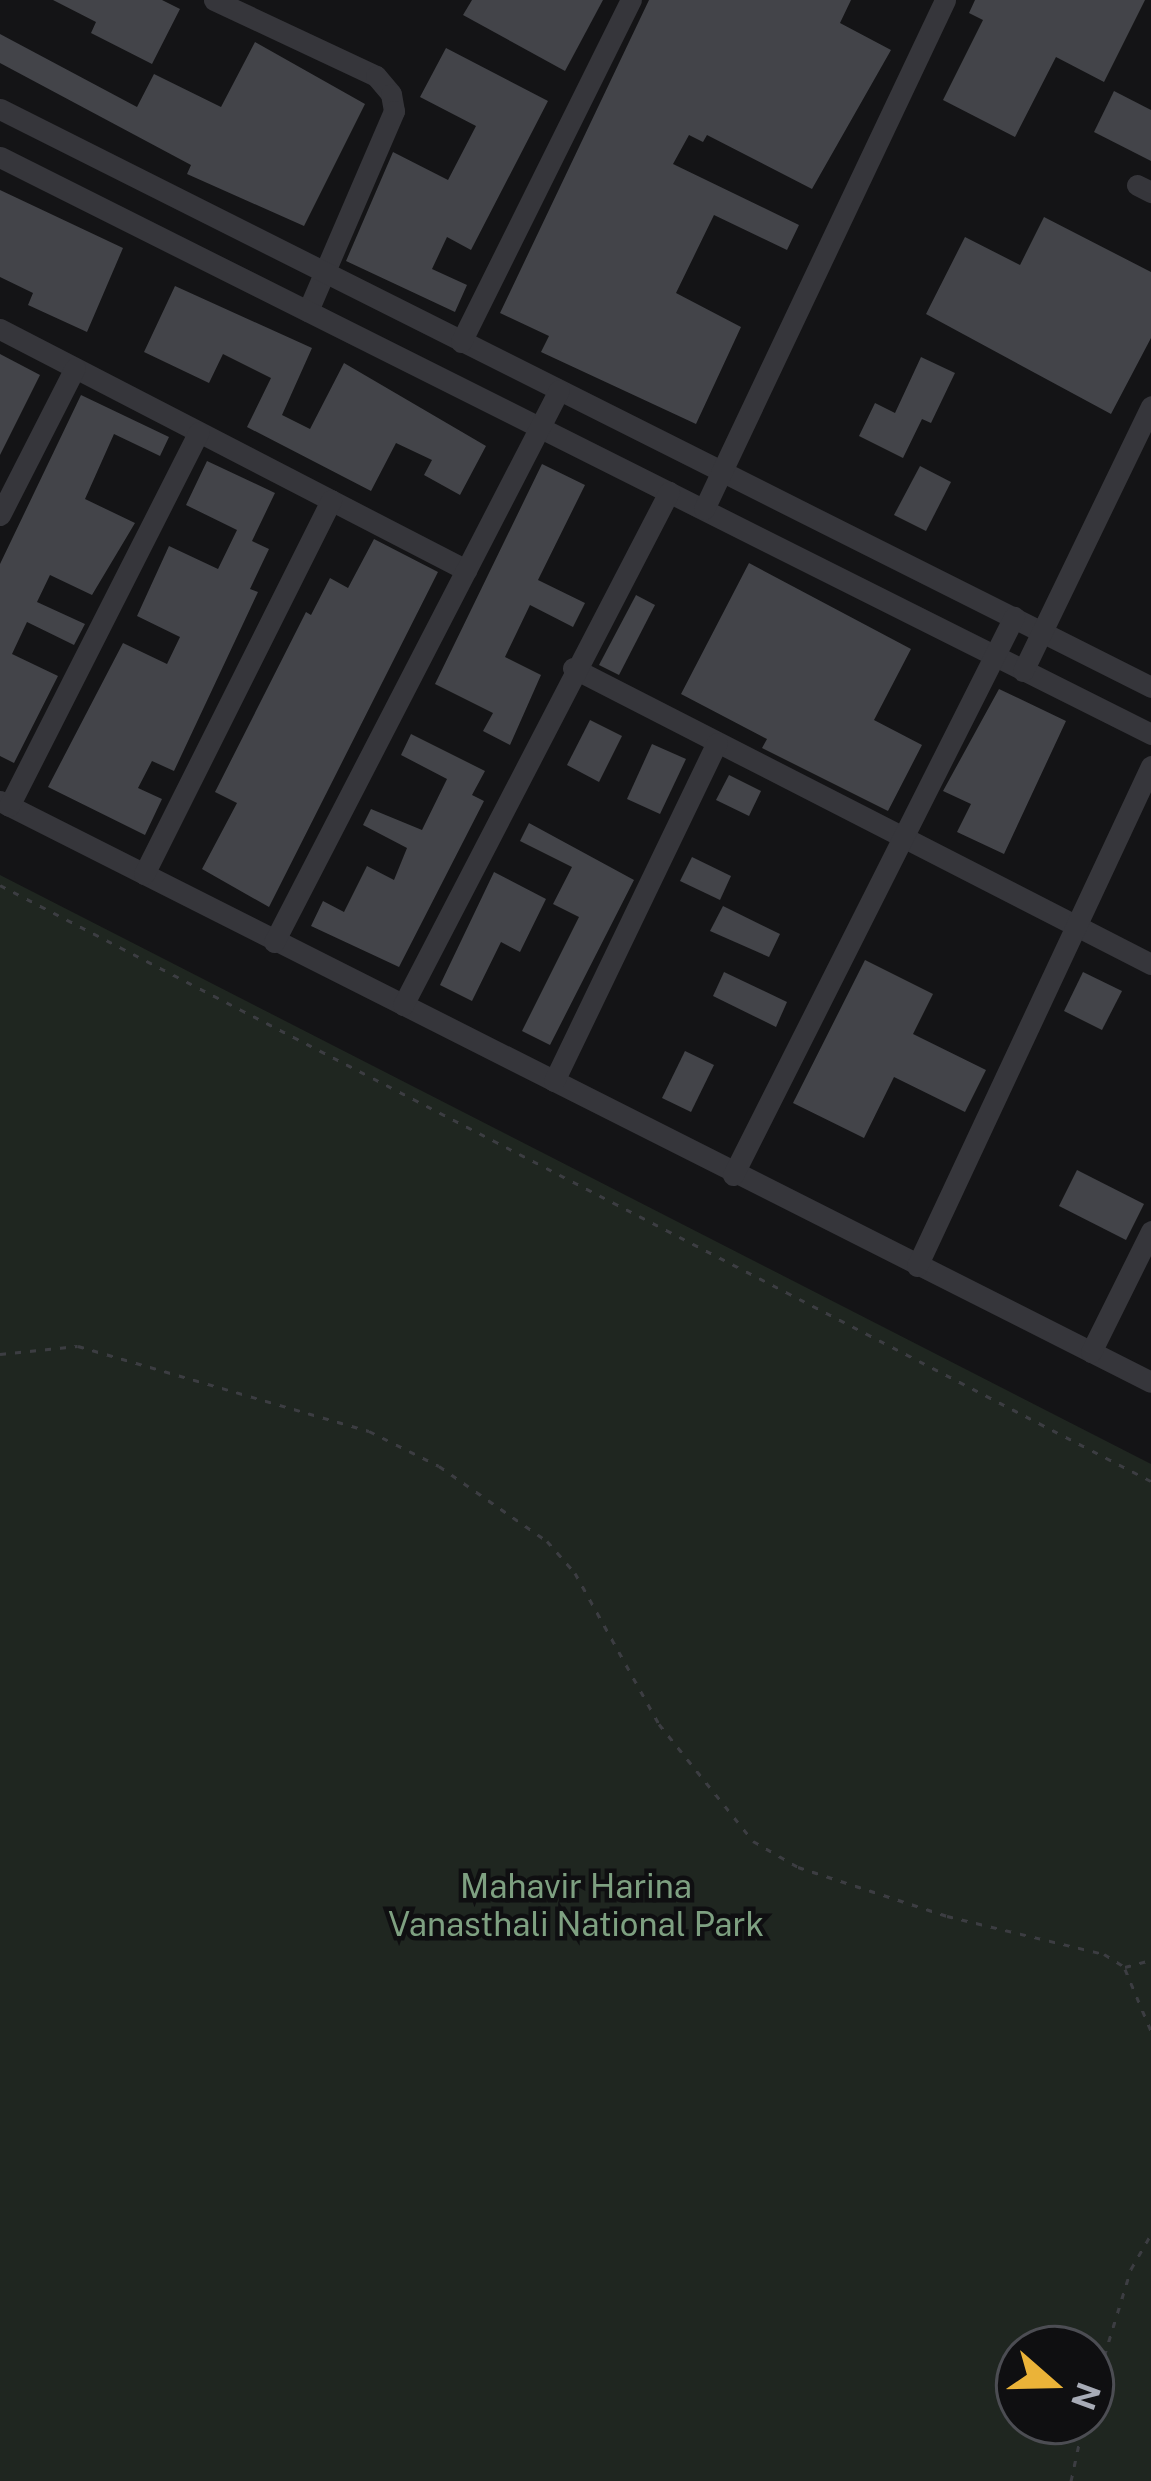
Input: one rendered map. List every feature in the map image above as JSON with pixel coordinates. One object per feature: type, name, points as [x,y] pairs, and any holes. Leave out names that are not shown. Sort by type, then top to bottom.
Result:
[{"type":"street","points":[[214,0],[376,76],[392,94],[394,111],[308,311]]},
{"type":"street","points":[[461,342],[631,0]]},
{"type":"street","points":[[704,509],[946,0]]},
{"type":"street","points":[[0,109],[1151,687]]},
{"type":"street","points":[[0,157],[1151,734]]},
{"type":"street","points":[[0,329],[466,570]]},
{"type":"street","points":[[0,514],[75,368]]},
{"type":"street","points":[[274,942],[559,390]]},
{"type":"street","points":[[1023,671],[1151,406]]},
{"type":"street","points":[[199,432],[4,804],[1151,1382]]},
{"type":"street","points":[[404,1005],[573,668],[669,492]]},
{"type":"street","points":[[145,874],[331,500]]},
{"type":"street","points":[[733,1175],[1014,617]]},
{"type":"street","points":[[573,668],[1151,964]]},
{"type":"street","points":[[554,1081],[717,743]]},
{"type":"street","points":[[917,1266],[1151,766]]},
{"type":"street","points":[[1091,1352],[1151,1231]]},
{"type":"path","points":[[0,885],[1151,1481]]},
{"type":"path","points":[[0,1354],[78,1346],[369,1431],[439,1466],[530,1528],[575,1573],[659,1724],[753,1841],[798,1868],[947,1916],[1104,1954],[1125,1967],[1151,2031]]},
{"type":"path","points":[[1125,1967],[1151,1960]]},
{"type":"path","points":[[1114,2325],[1131,2269],[1151,2235]]},
{"type":"path","points":[[1071,2481],[1079,2445]]},
{"type":"green space","name":"Mahavir Harina Vanasthali National Park","points":[[0,875],[1151,1464],[1151,2481],[0,2481]]},
{"type":"building","points":[[53,0],[162,0],[180,9],[152,64],[91,33],[96,22]]},
{"type":"building","points":[[472,0],[603,0],[565,71],[463,15]]},
{"type":"building","points":[[649,0],[851,0],[840,23],[891,50],[812,189],[707,135],[703,142],[689,135],[673,164],[799,225],[787,250],[714,215],[676,293],[741,327],[696,424],[541,352],[549,336],[500,313]]},
{"type":"building","points":[[975,0],[1145,0],[1104,82],[1056,57],[1015,137],[943,100],[983,20],[969,13]]},
{"type":"building","points":[[0,34],[137,107],[154,74],[221,107],[255,42],[365,104],[304,226],[187,174],[191,165],[0,63]]},
{"type":"building","points":[[446,48],[548,101],[471,250],[447,237],[432,269],[467,285],[455,312],[346,261],[393,152],[448,180],[476,126],[420,97]]},
{"type":"building","points":[[1114,91],[1151,110],[1151,161],[1094,132]]},
{"type":"building","points":[[0,190],[123,248],[87,332],[28,305],[33,293],[0,277]]},
{"type":"building","points":[[1044,217],[1151,272],[1151,338],[1111,414],[926,314],[965,237],[1020,265]]},
{"type":"building","points":[[175,286],[312,348],[282,415],[310,429],[344,363],[486,446],[460,495],[424,475],[432,460],[396,443],[371,491],[247,427],[271,378],[223,354],[209,383],[144,352]]},
{"type":"building","points":[[0,354],[40,375],[0,455]]},
{"type":"building","points":[[921,357],[955,373],[931,423],[922,419],[903,458],[859,436],[875,403],[895,413]]},
{"type":"building","points":[[81,395],[169,437],[160,456],[114,434],[85,499],[135,523],[92,595],[50,575],[37,602],[85,624],[74,645],[27,622],[12,654],[58,676],[14,763],[0,756],[0,564]]},
{"type":"building","points":[[207,461],[275,493],[252,541],[269,549],[250,589],[258,592],[174,771],[152,761],[138,788],[162,799],[145,835],[48,787],[123,643],[167,664],[180,637],[137,616],[169,546],[218,569],[237,530],[186,505]]},
{"type":"building","points":[[542,464],[585,485],[538,580],[585,603],[573,627],[530,605],[505,657],[541,675],[510,745],[483,731],[493,713],[435,684]]},
{"type":"building","points":[[920,466],[951,482],[926,531],[894,515]]},
{"type":"building","points":[[374,539],[438,572],[269,907],[202,869],[237,803],[215,792],[306,612],[311,615],[330,578],[348,588]]},
{"type":"building","points":[[749,563],[911,649],[874,720],[922,745],[888,811],[762,748],[767,739],[681,694]]},
{"type":"building","points":[[636,595],[655,605],[619,675],[599,665]]},
{"type":"building","points":[[999,689],[1066,721],[1004,854],[957,832],[971,804],[943,791]]},
{"type":"building","points":[[590,720],[622,736],[599,782],[567,765]]},
{"type":"building","points":[[411,734],[485,771],[472,795],[484,801],[399,967],[311,926],[323,901],[344,912],[367,866],[394,880],[407,848],[363,825],[371,809],[422,830],[447,779],[401,755]]},
{"type":"building","points":[[652,744],[686,759],[660,814],[627,799]]},
{"type":"building","points":[[729,775],[761,791],[749,816],[716,800]]},
{"type":"building","points":[[529,823],[634,880],[550,1045],[522,1031],[579,917],[553,904],[572,867],[520,841]]},
{"type":"building","points":[[692,857],[731,876],[720,900],[680,881]]},
{"type":"building","points":[[494,872],[546,899],[520,952],[501,942],[472,1001],[440,985]]},
{"type":"building","points":[[723,906],[780,934],[769,957],[710,931]]},
{"type":"building","points":[[865,960],[933,994],[913,1034],[986,1070],[965,1112],[894,1077],[864,1138],[793,1103]]},
{"type":"building","points":[[724,972],[787,1002],[776,1027],[713,996]]},
{"type":"building","points":[[1083,972],[1122,991],[1102,1030],[1064,1011]]},
{"type":"building","points":[[685,1051],[714,1065],[691,1112],[662,1098]]},
{"type":"building","points":[[1077,1170],[1144,1204],[1126,1240],[1059,1206]]}]
